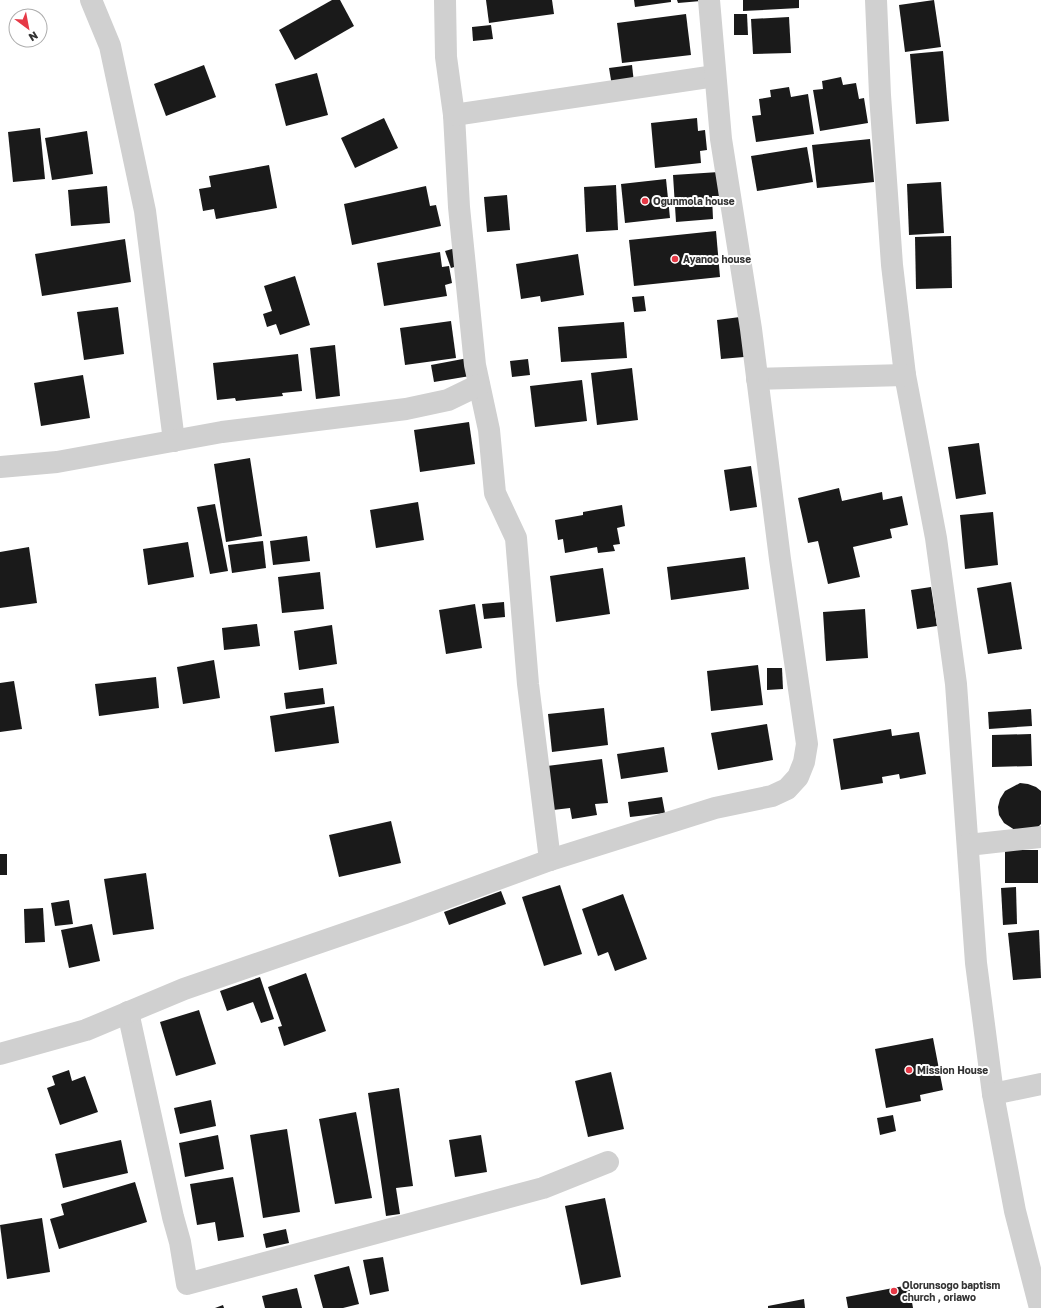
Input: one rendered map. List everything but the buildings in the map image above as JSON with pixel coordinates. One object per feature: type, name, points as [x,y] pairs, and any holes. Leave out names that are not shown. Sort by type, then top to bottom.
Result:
[{"type":"street","points":[[91,0],[110,46],[145,212],[174,442]]},
{"type":"street","points":[[445,0],[446,57],[454,115],[459,207],[474,357],[489,430],[495,492],[516,538],[528,684],[550,860]]},
{"type":"street","points":[[0,1054],[86,1030],[184,989],[405,914],[550,860],[715,808],[772,796],[787,789],[798,777],[804,762],[807,744],[780,559],[751,329],[721,139],[708,0]]},
{"type":"street","points":[[876,0],[880,95],[891,258],[905,375],[936,538],[956,684],[976,963],[993,1094],[1015,1212],[1040,1308]]},
{"type":"street","points":[[454,115],[716,76]]},
{"type":"street","points":[[757,379],[905,375]]},
{"type":"street","points":[[0,467],[57,462],[174,442],[222,432],[406,409],[448,400],[479,385]]},
{"type":"street","points":[[968,845],[1041,837]]},
{"type":"street","points":[[128,1012],[171,1210],[180,1242],[187,1284],[543,1188],[608,1162]]},
{"type":"street","points":[[993,1094],[1041,1084]]},
{"type":"place","name":"Ogunmola house","points":[[645,201]]},
{"type":"place","name":"Ayanoo house","points":[[675,259]]},
{"type":"place","name":"Mission House","points":[[909,1070]]},
{"type":"place","name":"Olorunsogo baptism church , oriawo","points":[[894,1291]]}]
